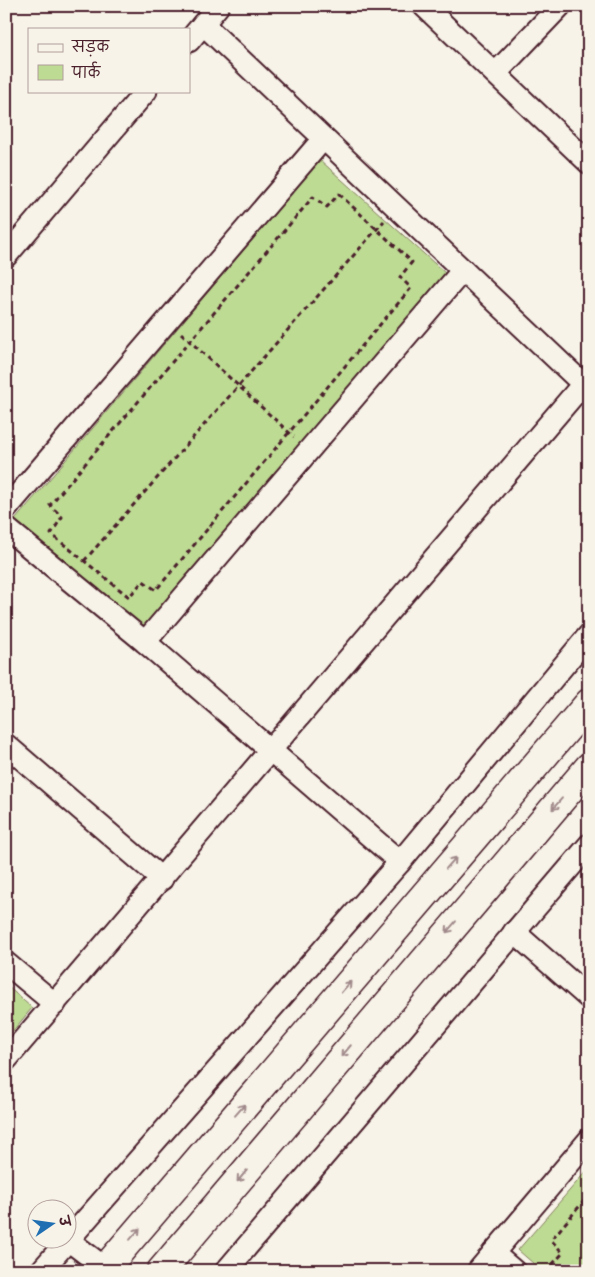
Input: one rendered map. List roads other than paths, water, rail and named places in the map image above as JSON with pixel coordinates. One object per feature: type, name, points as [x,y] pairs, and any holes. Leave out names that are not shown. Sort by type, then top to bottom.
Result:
[{"type":"street","points":[[190,40],[218,6]]},
{"type":"street","points":[[424,6],[589,163]]},
{"type":"street","points":[[496,73],[560,6]]},
{"type":"street","points":[[6,1060],[586,381],[463,270],[203,24]]},
{"type":"street","points":[[6,256],[145,92]]},
{"type":"street","points":[[6,509],[323,139]]},
{"type":"street","points":[[145,642],[463,270]]},
{"type":"street","points":[[6,528],[145,642],[270,752],[400,862]]},
{"type":"street","points":[[78,1229],[400,862],[589,635]]},
{"type":"street","points":[[78,1248],[104,1269],[589,703]]},
{"type":"street","points":[[6,745],[162,879]]},
{"type":"street","points":[[162,1271],[589,767]]},
{"type":"street","points":[[226,1271],[589,845]]},
{"type":"street","points":[[514,932],[589,998]]},
{"type":"street","points":[[6,963],[55,1004]]},
{"type":"street","points":[[478,1271],[589,1140]]},
{"type":"street","points":[[42,1271],[60,1250]]},
{"type":"street","points":[[493,1253],[514,1271]]}]
